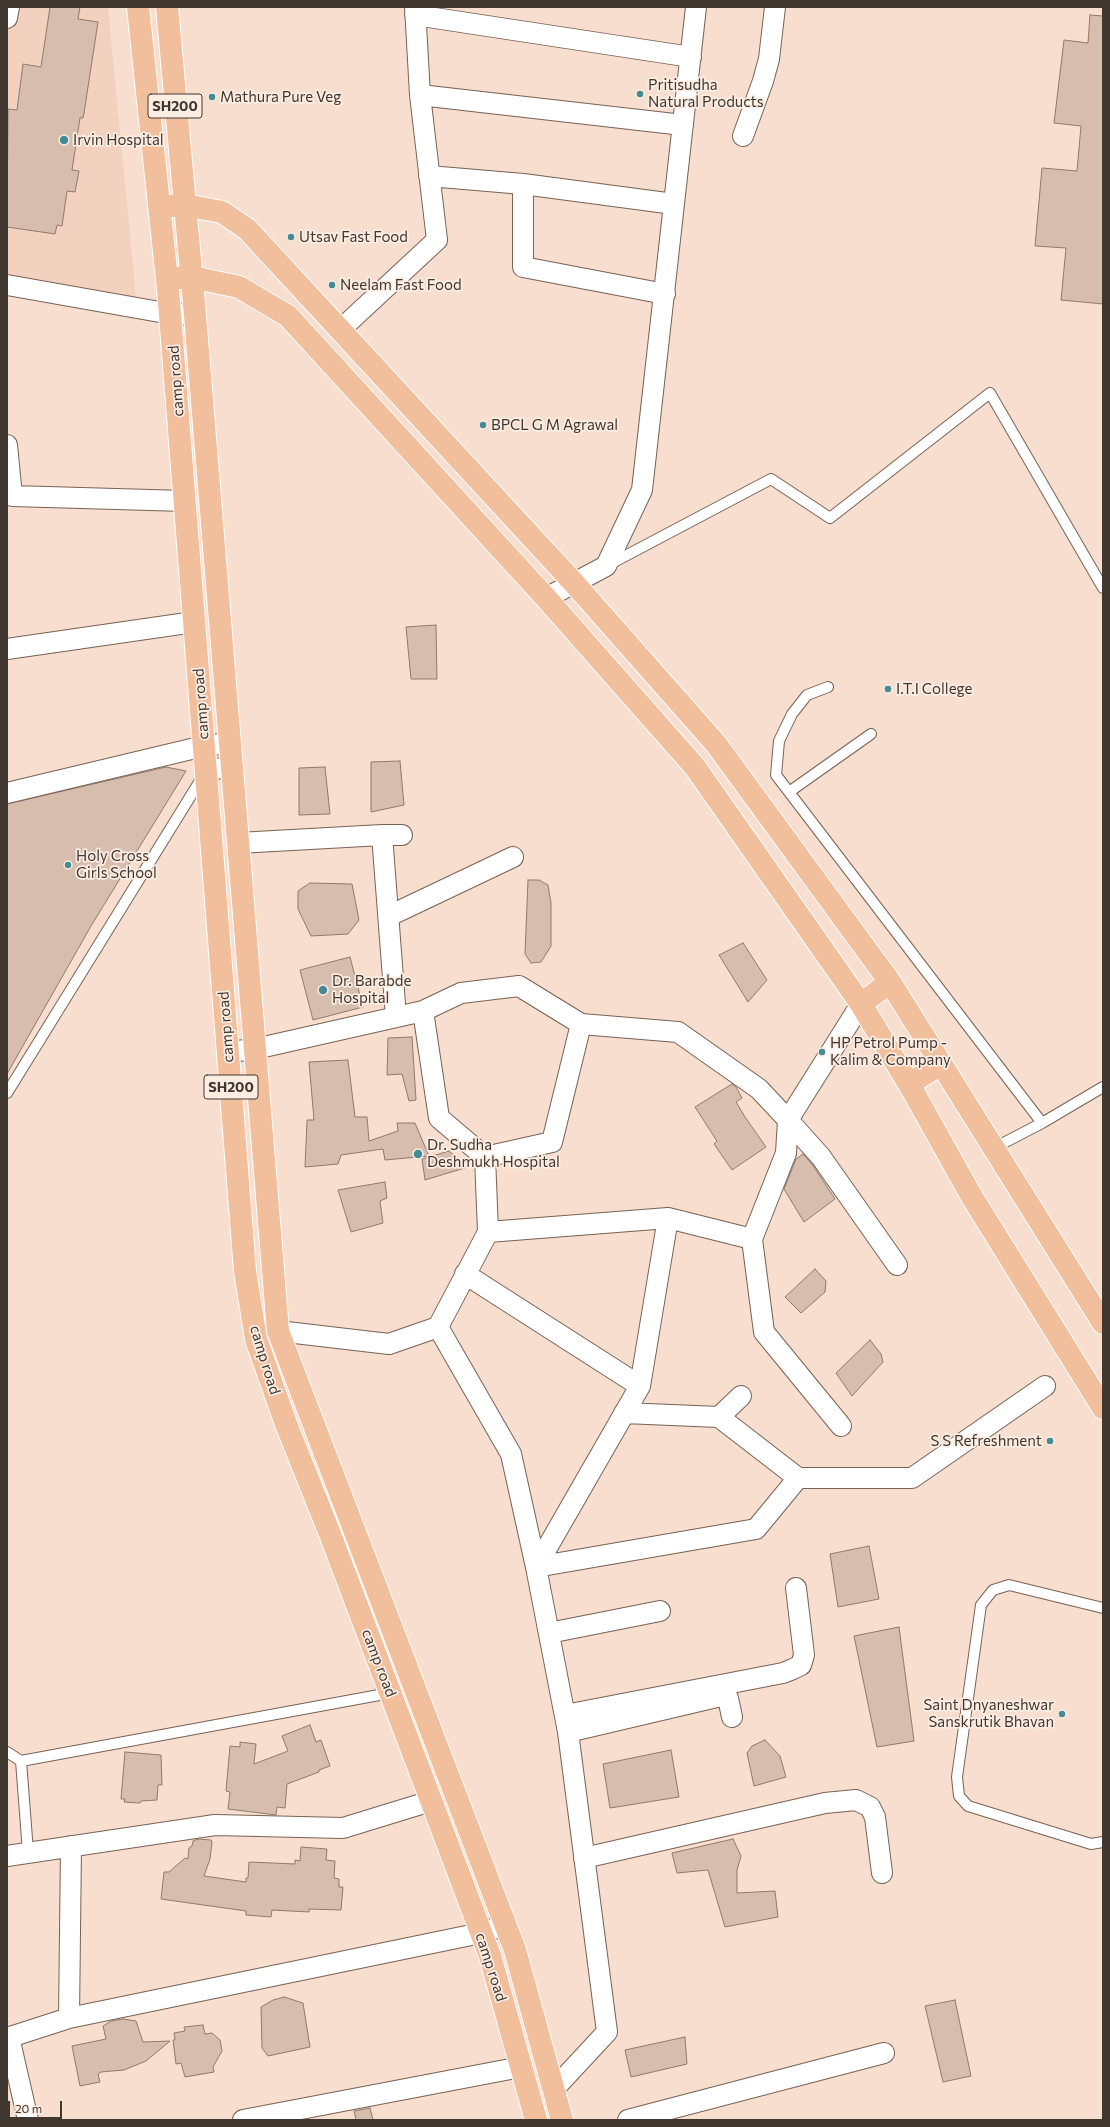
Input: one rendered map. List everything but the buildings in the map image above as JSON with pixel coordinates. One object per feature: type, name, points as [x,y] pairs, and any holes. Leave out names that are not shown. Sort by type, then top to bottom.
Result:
[{"type":"main road","name":"camp road","points":[[138,7],[171,314],[245,1271],[256,1339],[286,1424],[490,1956],[536,2120]]},
{"type":"main road","name":"SH200","points":[[167,7],[185,205]]},
{"type":"main road","name":"camp road","points":[[185,205],[278,1331],[515,1950],[562,2120]]},
{"type":"main road","points":[[160,206],[185,205],[222,212],[247,229],[574,583],[716,744],[890,982],[1103,1323]]},
{"type":"main road","points":[[163,240],[188,239]]},
{"type":"main road","points":[[167,278],[192,277],[239,287],[288,316],[546,598],[695,766],[861,1004],[909,1084],[972,1197],[1103,1408]]},
{"type":"main road","points":[[178,406],[202,404]]},
{"type":"main road","points":[[861,1004],[890,982]]},
{"type":"main road","points":[[909,1084],[941,1064]]},
{"type":"street","points":[[7,18],[9,7]]},
{"type":"street","points":[[546,598],[606,566],[642,490],[696,7]]},
{"type":"street","points":[[743,136],[766,71],[775,7]]},
{"type":"street","points":[[340,330],[436,240],[420,95],[415,11],[691,58]]},
{"type":"street","points":[[420,95],[683,125]]},
{"type":"street","points":[[429,176],[523,184],[674,204]]},
{"type":"street","points":[[523,184],[523,267],[665,294]]},
{"type":"street","points":[[7,285],[171,314],[195,315]]},
{"type":"street","points":[[7,445],[12,496],[185,501]]},
{"type":"street","points":[[7,649],[194,622]]},
{"type":"street","points":[[7,793],[204,746],[229,743]]},
{"type":"street","points":[[206,771],[231,766]]},
{"type":"street","points":[[238,843],[392,835],[389,916],[396,1017]]},
{"type":"street","points":[[389,916],[513,857]]},
{"type":"street","points":[[228,1052],[255,1050],[423,1011],[461,994],[518,986],[581,1024],[678,1032],[759,1089],[821,1157],[897,1265]]},
{"type":"street","points":[[841,1426],[764,1332],[752,1239],[786,1153],[788,1120],[861,1004]]},
{"type":"street","points":[[278,1331],[389,1344],[438,1327],[488,1232],[485,1157],[438,1118],[423,1011]]},
{"type":"street","points":[[485,1157],[552,1142],[581,1024]]},
{"type":"street","points":[[488,1232],[668,1218],[752,1239]]},
{"type":"street","points":[[536,1568],[640,1386],[668,1218]]},
{"type":"street","points":[[466,1274],[640,1386]]},
{"type":"street","points":[[438,1327],[511,1454],[536,1568],[566,1724],[607,2032],[554,2089]]},
{"type":"street","points":[[624,1413],[718,1417],[798,1478],[912,1478],[1045,1386]]},
{"type":"street","points":[[718,1417],[741,1396]]},
{"type":"street","points":[[536,1568],[756,1529],[798,1478]]},
{"type":"street","points":[[566,1724],[784,1673],[793,1669],[801,1664],[804,1655],[796,1588]]},
{"type":"street","points":[[549,1633],[660,1611]]},
{"type":"street","points":[[390,1693],[414,1685]]},
{"type":"street","points":[[566,1724],[721,1696],[728,1698],[732,1717]]},
{"type":"street","points":[[584,1858],[825,1803],[856,1800],[870,1807],[876,1817],[882,1873]]},
{"type":"street","points":[[7,1856],[215,1825],[343,1828],[431,1801]]},
{"type":"street","points":[[69,2018],[71,1846]]},
{"type":"street","points":[[28,2120],[8,2038],[69,2018],[481,1933],[505,1925]]},
{"type":"street","points":[[628,2120],[679,2113],[884,2053]]},
{"type":"street","points":[[243,2120],[521,2067]]},
{"type":"lane","points":[[606,566],[771,479],[830,518],[990,393],[1103,588]]},
{"type":"lane","points":[[828,687],[807,695],[792,714],[779,741],[776,775],[1042,1123]]},
{"type":"lane","points":[[789,792],[870,734]]},
{"type":"lane","points":[[7,1093],[206,771]]},
{"type":"lane","points":[[994,1148],[1042,1123],[1103,1086]]},
{"type":"lane","points":[[1103,1608],[1009,1585],[993,1590],[981,1605],[957,1777],[959,1796],[968,1806],[1091,1844],[1103,1842]]},
{"type":"lane","points":[[7,1752],[21,1761],[390,1693]]},
{"type":"lane","points":[[21,1761],[28,1852]]},
{"type":"shaded area","name":"Irvin Hospital","points":[[7,7],[108,7],[136,297],[7,274]]},
{"type":"place","name":"Pritisudha Natural Products","points":[[640,94]]},
{"type":"place","name":"Mathura Pure Veg","points":[[212,97]]},
{"type":"place","name":"Irvin Hospital","points":[[64,140]]},
{"type":"place","name":"Utsav Fast Food","points":[[291,237]]},
{"type":"place","name":"Neelam Fast Food","points":[[332,285]]},
{"type":"place","name":"BPCL G M Agrawal","points":[[483,425]]},
{"type":"place","name":"I.T.I College","points":[[888,689]]},
{"type":"place","name":"Holy Cross Girls School","points":[[68,865]]},
{"type":"place","name":"Dr. Barabde Hospital","points":[[323,990]]},
{"type":"place","name":"HP Petrol Pump - Kalim & Company","points":[[822,1052]]},
{"type":"place","name":"Dr. Sudha Deshmukh Hospital","points":[[418,1154]]},
{"type":"place","name":"S S Refreshment","points":[[1050,1441]]},
{"type":"place","name":"Saint Dnyaneshwar Sanskrutik Bhavan","points":[[1062,1714]]}]
